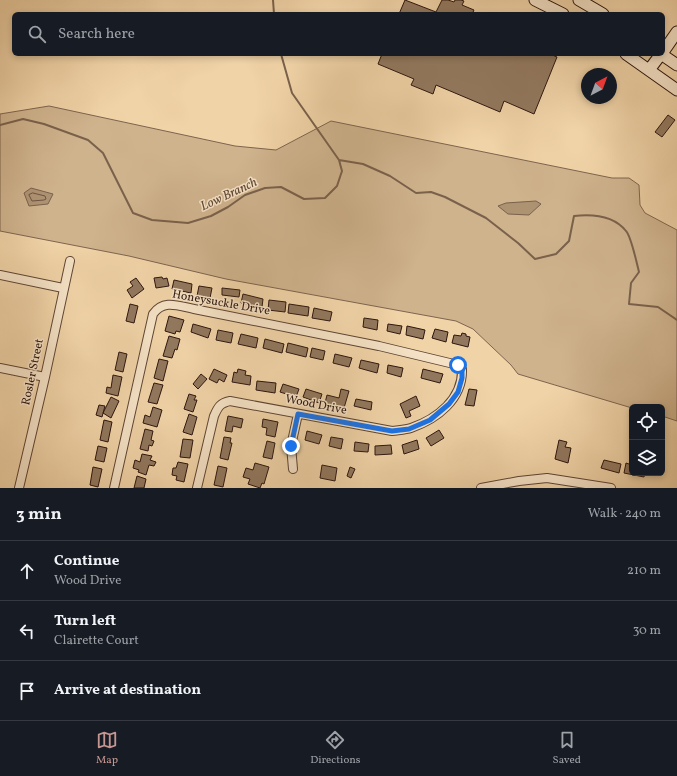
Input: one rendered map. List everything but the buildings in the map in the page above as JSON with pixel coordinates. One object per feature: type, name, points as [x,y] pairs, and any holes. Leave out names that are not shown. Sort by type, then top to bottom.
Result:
[{"type":"main road","points":[[535,0],[558,12]]},
{"type":"main road","points":[[579,0],[600,12]]},
{"type":"main road","points":[[665,50],[677,32]]},
{"type":"main road","points":[[629,56],[677,90]]},
{"type":"main road","points":[[649,70],[660,56]]},
{"type":"main road","points":[[665,56],[677,65]]},
{"type":"street","name":"Rosler Street","points":[[19,488],[70,261]]},
{"type":"street","points":[[0,275],[63,288]]},
{"type":"street","name":"Honeysuckle Drive","points":[[114,488],[153,314],[158,307],[166,304],[357,342],[458,365],[462,369]]},
{"type":"street","points":[[0,368],[45,377]]},
{"type":"street","name":"Wood Drive","points":[[198,488],[214,416],[218,407],[223,402],[230,401],[392,431],[409,429],[430,420],[449,404],[458,392],[462,378],[462,369]]},
{"type":"street","points":[[293,469],[291,446],[298,414]]},
{"type":"street","points":[[481,488],[519,481],[547,478],[610,488]]},
{"type":"shaded area","points":[[49,106],[235,146],[276,150],[331,121],[612,178],[629,178],[639,185],[640,205],[645,213],[677,230],[677,421],[665,417],[665,404],[629,404],[629,407],[518,374],[511,365],[473,329],[456,321],[226,279],[129,256],[0,231],[0,114]]},
{"type":"water","points":[[31,188],[53,194],[48,204],[29,206],[24,193]]},
{"type":"water","points":[[536,201],[541,204],[529,215],[508,214],[498,206],[506,203]]},
{"type":"waterway","points":[[273,0],[274,12]]},
{"type":"waterway","points":[[282,56],[292,93],[339,160]]},
{"type":"waterway","name":"Low Branch","points":[[0,125],[23,119],[44,124],[88,140],[103,153],[133,213],[152,220],[188,223],[211,216],[228,207],[245,195],[265,188],[281,187],[304,199],[325,198],[337,186],[342,171],[339,160],[363,164],[390,176],[416,193],[431,192],[445,197],[486,218],[518,243],[535,259],[556,254],[569,241],[574,216],[588,215],[609,219],[621,226],[628,234],[639,272],[631,283],[629,304],[658,307],[677,320]]},
{"type":"route","points":[[291,446],[298,414],[392,431],[409,429],[430,420],[449,404],[458,392],[461,384],[462,369],[458,365]]}]
